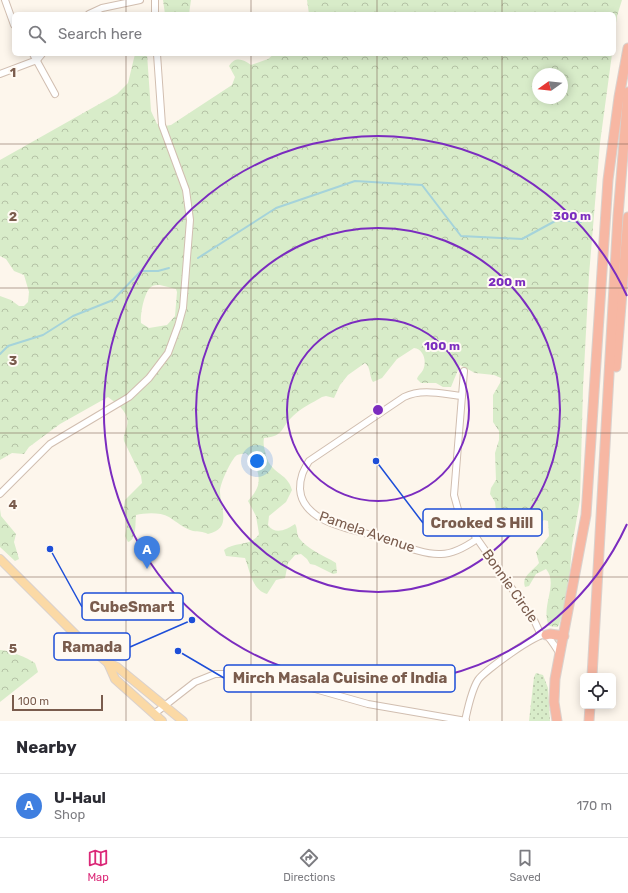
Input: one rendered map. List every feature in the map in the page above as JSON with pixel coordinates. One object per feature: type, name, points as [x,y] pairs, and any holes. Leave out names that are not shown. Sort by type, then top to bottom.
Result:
[{"type":"highway","points":[[557,721],[554,688],[586,515],[608,180],[619,97],[628,48]]},
{"type":"highway","points":[[592,673],[618,216],[628,92]]},
{"type":"highway","points":[[592,673],[602,575],[622,278],[628,217]]},
{"type":"highway","points":[[544,635],[550,634],[564,636]]},
{"type":"highway","points":[[589,721],[590,709]]},
{"type":"main road","points":[[0,559],[83,642],[108,663],[117,667],[183,721]]},
{"type":"main road","points":[[108,663],[115,679],[162,721]]},
{"type":"street","points":[[6,0],[12,19]]},
{"type":"street","points":[[93,12],[102,8],[140,0]]},
{"type":"street","points":[[155,0],[155,12]]},
{"type":"street","points":[[34,56],[55,94]]},
{"type":"street","points":[[0,74],[37,60],[40,56]]},
{"type":"street","points":[[0,494],[50,444],[129,397],[149,378],[168,352],[178,326],[183,308],[190,220],[186,190],[162,125],[157,56]]},
{"type":"street","points":[[464,371],[454,495],[459,513],[477,539]]},
{"type":"street","name":"Pamela Avenue","points":[[462,396],[424,392],[411,393],[404,397],[309,461],[303,470],[300,480],[300,493],[304,504],[319,518],[433,554],[453,552],[477,539]]},
{"type":"street","name":"Bonnie Circle","points":[[477,539],[544,635],[560,655]]},
{"type":"street","points":[[154,714],[190,685],[205,677],[215,674],[254,675],[292,682],[368,704],[465,721],[478,679],[517,649],[544,635]]},
{"type":"green space","points":[[163,0],[191,0],[189,12],[165,12]]},
{"type":"green space","points":[[307,0],[622,0],[616,23],[616,12],[309,12]]},
{"type":"green space","points":[[135,56],[147,56],[151,111],[157,124],[165,126],[171,125],[232,85],[235,77],[229,66],[236,60],[245,61],[251,65],[268,59],[272,56],[612,56],[600,143],[589,275],[583,388],[580,500],[572,546],[570,571],[559,625],[557,627],[549,626],[547,619],[551,582],[546,569],[536,574],[529,586],[525,587],[524,583],[528,574],[539,563],[536,552],[549,536],[548,521],[544,520],[536,526],[526,528],[515,534],[511,534],[507,529],[499,528],[494,517],[496,511],[495,502],[490,494],[491,488],[496,480],[495,453],[499,440],[499,431],[493,422],[493,395],[500,383],[501,378],[494,375],[475,373],[460,365],[451,387],[443,387],[436,383],[421,383],[417,379],[423,370],[425,360],[422,353],[414,348],[397,359],[382,378],[373,382],[368,367],[365,363],[348,375],[340,385],[334,398],[326,396],[322,397],[300,410],[289,420],[282,431],[271,437],[264,438],[267,459],[270,465],[286,479],[292,490],[286,502],[269,516],[268,525],[277,531],[284,530],[295,524],[299,538],[311,549],[336,563],[337,573],[333,574],[310,564],[301,554],[295,555],[288,563],[285,578],[276,580],[267,594],[258,589],[250,574],[245,558],[226,556],[224,550],[228,547],[252,541],[259,534],[256,516],[248,501],[257,488],[259,479],[255,464],[246,453],[235,457],[223,479],[220,492],[223,523],[220,528],[208,534],[189,530],[165,515],[152,513],[136,515],[134,535],[131,541],[128,542],[125,536],[127,525],[123,512],[125,500],[142,483],[141,476],[124,441],[127,423],[126,414],[120,406],[108,397],[60,424],[29,447],[24,454],[12,453],[0,460],[0,296],[11,300],[19,306],[24,306],[28,302],[29,292],[24,275],[14,271],[6,259],[0,256],[0,160],[117,94],[128,83]],"holes":[[[160,285],[176,289],[175,316],[167,325],[149,328],[141,323],[143,304],[146,294],[151,287]]]},
{"type":"green space","points":[[0,509],[1,516],[16,534],[14,542],[19,559],[15,561],[0,547]]},
{"type":"green space","points":[[0,650],[18,655],[35,663],[38,672],[0,702]]},
{"type":"green space","points":[[536,673],[543,675],[548,688],[550,721],[529,721],[534,677]]},
{"type":"waterway","points":[[198,258],[276,208],[355,181],[422,185],[461,236],[522,239],[557,220],[581,222]]},
{"type":"waterway","points":[[0,354],[8,346],[43,335],[73,316],[113,300],[141,271],[158,271],[169,268]]},
{"type":"place","name":"Crooked S Hill","points":[[376,461]]},
{"type":"place","name":"CubeSmart","points":[[50,549]]},
{"type":"place","name":"U-Haul","points":[[147,569]]},
{"type":"place","name":"Ramada","points":[[192,620]]},
{"type":"place","name":"Mirch Masala Cuisine of India","points":[[178,651]]}]
